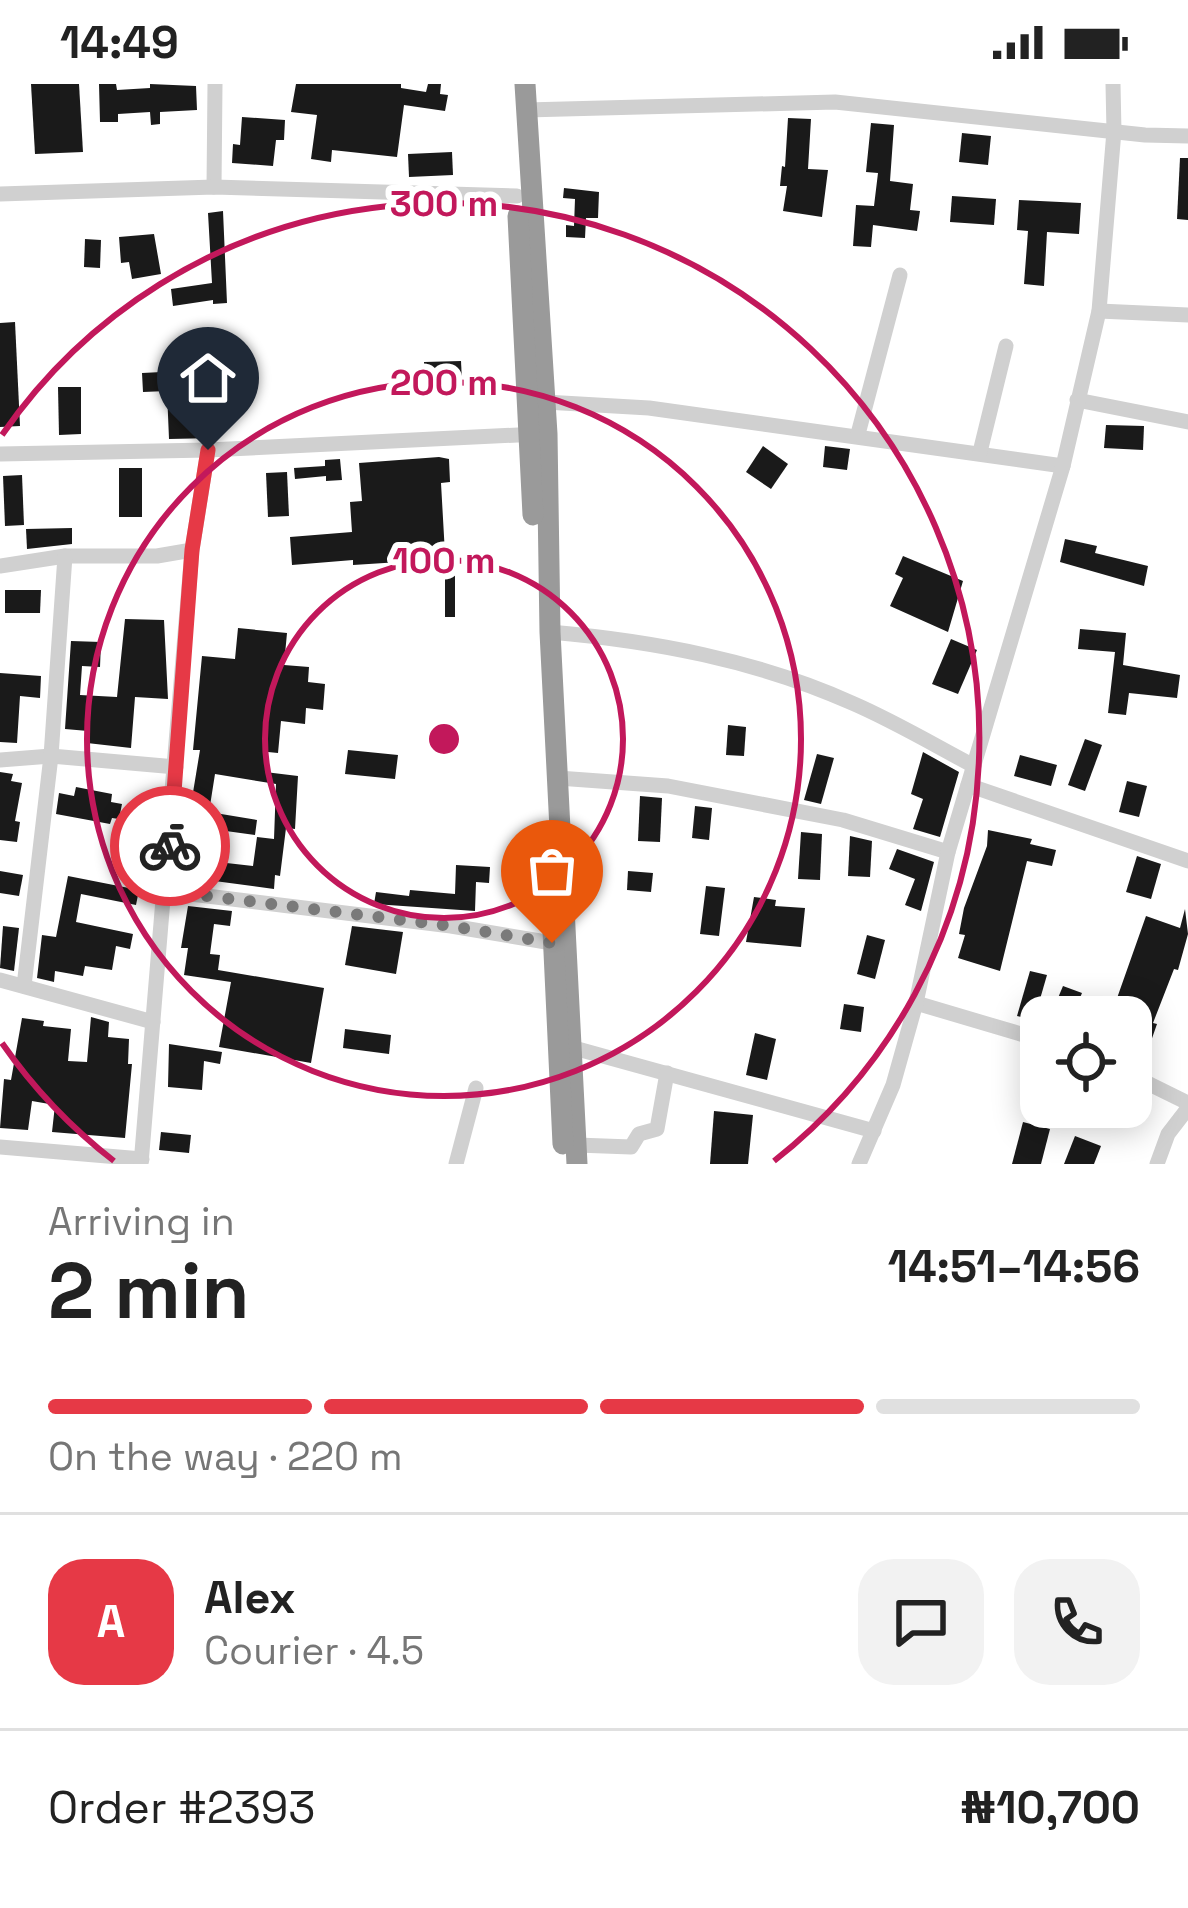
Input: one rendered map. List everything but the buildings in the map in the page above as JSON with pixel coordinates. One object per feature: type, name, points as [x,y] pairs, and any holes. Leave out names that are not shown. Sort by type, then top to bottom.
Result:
[{"type":"highway","points":[[512,84],[517,196],[539,434],[574,1048],[572,1158]]},
{"type":"highway","points":[[525,84],[545,402],[539,434],[536,633],[552,943],[572,1158]]},
{"type":"street","points":[[214,188],[215,84]]},
{"type":"street","points":[[859,1164],[916,1003],[948,853],[1063,466],[1100,311],[1114,131],[1113,84]]},
{"type":"street","points":[[526,110],[835,102],[1188,136]]},
{"type":"street","points":[[0,194],[214,188],[517,196]]},
{"type":"street","points":[[858,434],[900,275]]},
{"type":"street","points":[[1100,311],[1188,315]]},
{"type":"street","points":[[980,452],[1006,346]]},
{"type":"street","points":[[1077,400],[1188,422]]},
{"type":"street","points":[[545,402],[649,409],[858,434],[1063,466]]},
{"type":"street","points":[[0,454],[208,450],[539,434]]},
{"type":"street","points":[[0,1147],[141,1162],[192,550],[208,450]]},
{"type":"street","points":[[0,566],[65,556],[157,556],[192,550]]},
{"type":"street","points":[[24,986],[51,756],[65,556]]},
{"type":"street","points":[[550,632],[628,638],[748,664],[852,703],[974,766]]},
{"type":"street","points":[[0,760],[51,756],[176,767]]},
{"type":"street","points":[[558,778],[690,790],[843,820],[948,853]]},
{"type":"street","points":[[968,784],[1188,860]]},
{"type":"street","points":[[166,891],[552,943]]},
{"type":"street","points":[[0,980],[153,1022]]},
{"type":"street","points":[[916,1003],[1020,1034]]},
{"type":"street","points":[[574,1048],[874,1131]]},
{"type":"street","points":[[572,1158],[631,1148],[639,1133],[657,1129],[667,1073]]},
{"type":"street","points":[[1152,1087],[1188,1105],[1156,1164]]},
{"type":"street","points":[[456,1164],[476,1088]]},
{"type":"way so far","points":[[170,846],[166,891],[552,943]]},
{"type":"route","points":[[170,846],[192,550],[208,450]]}]
